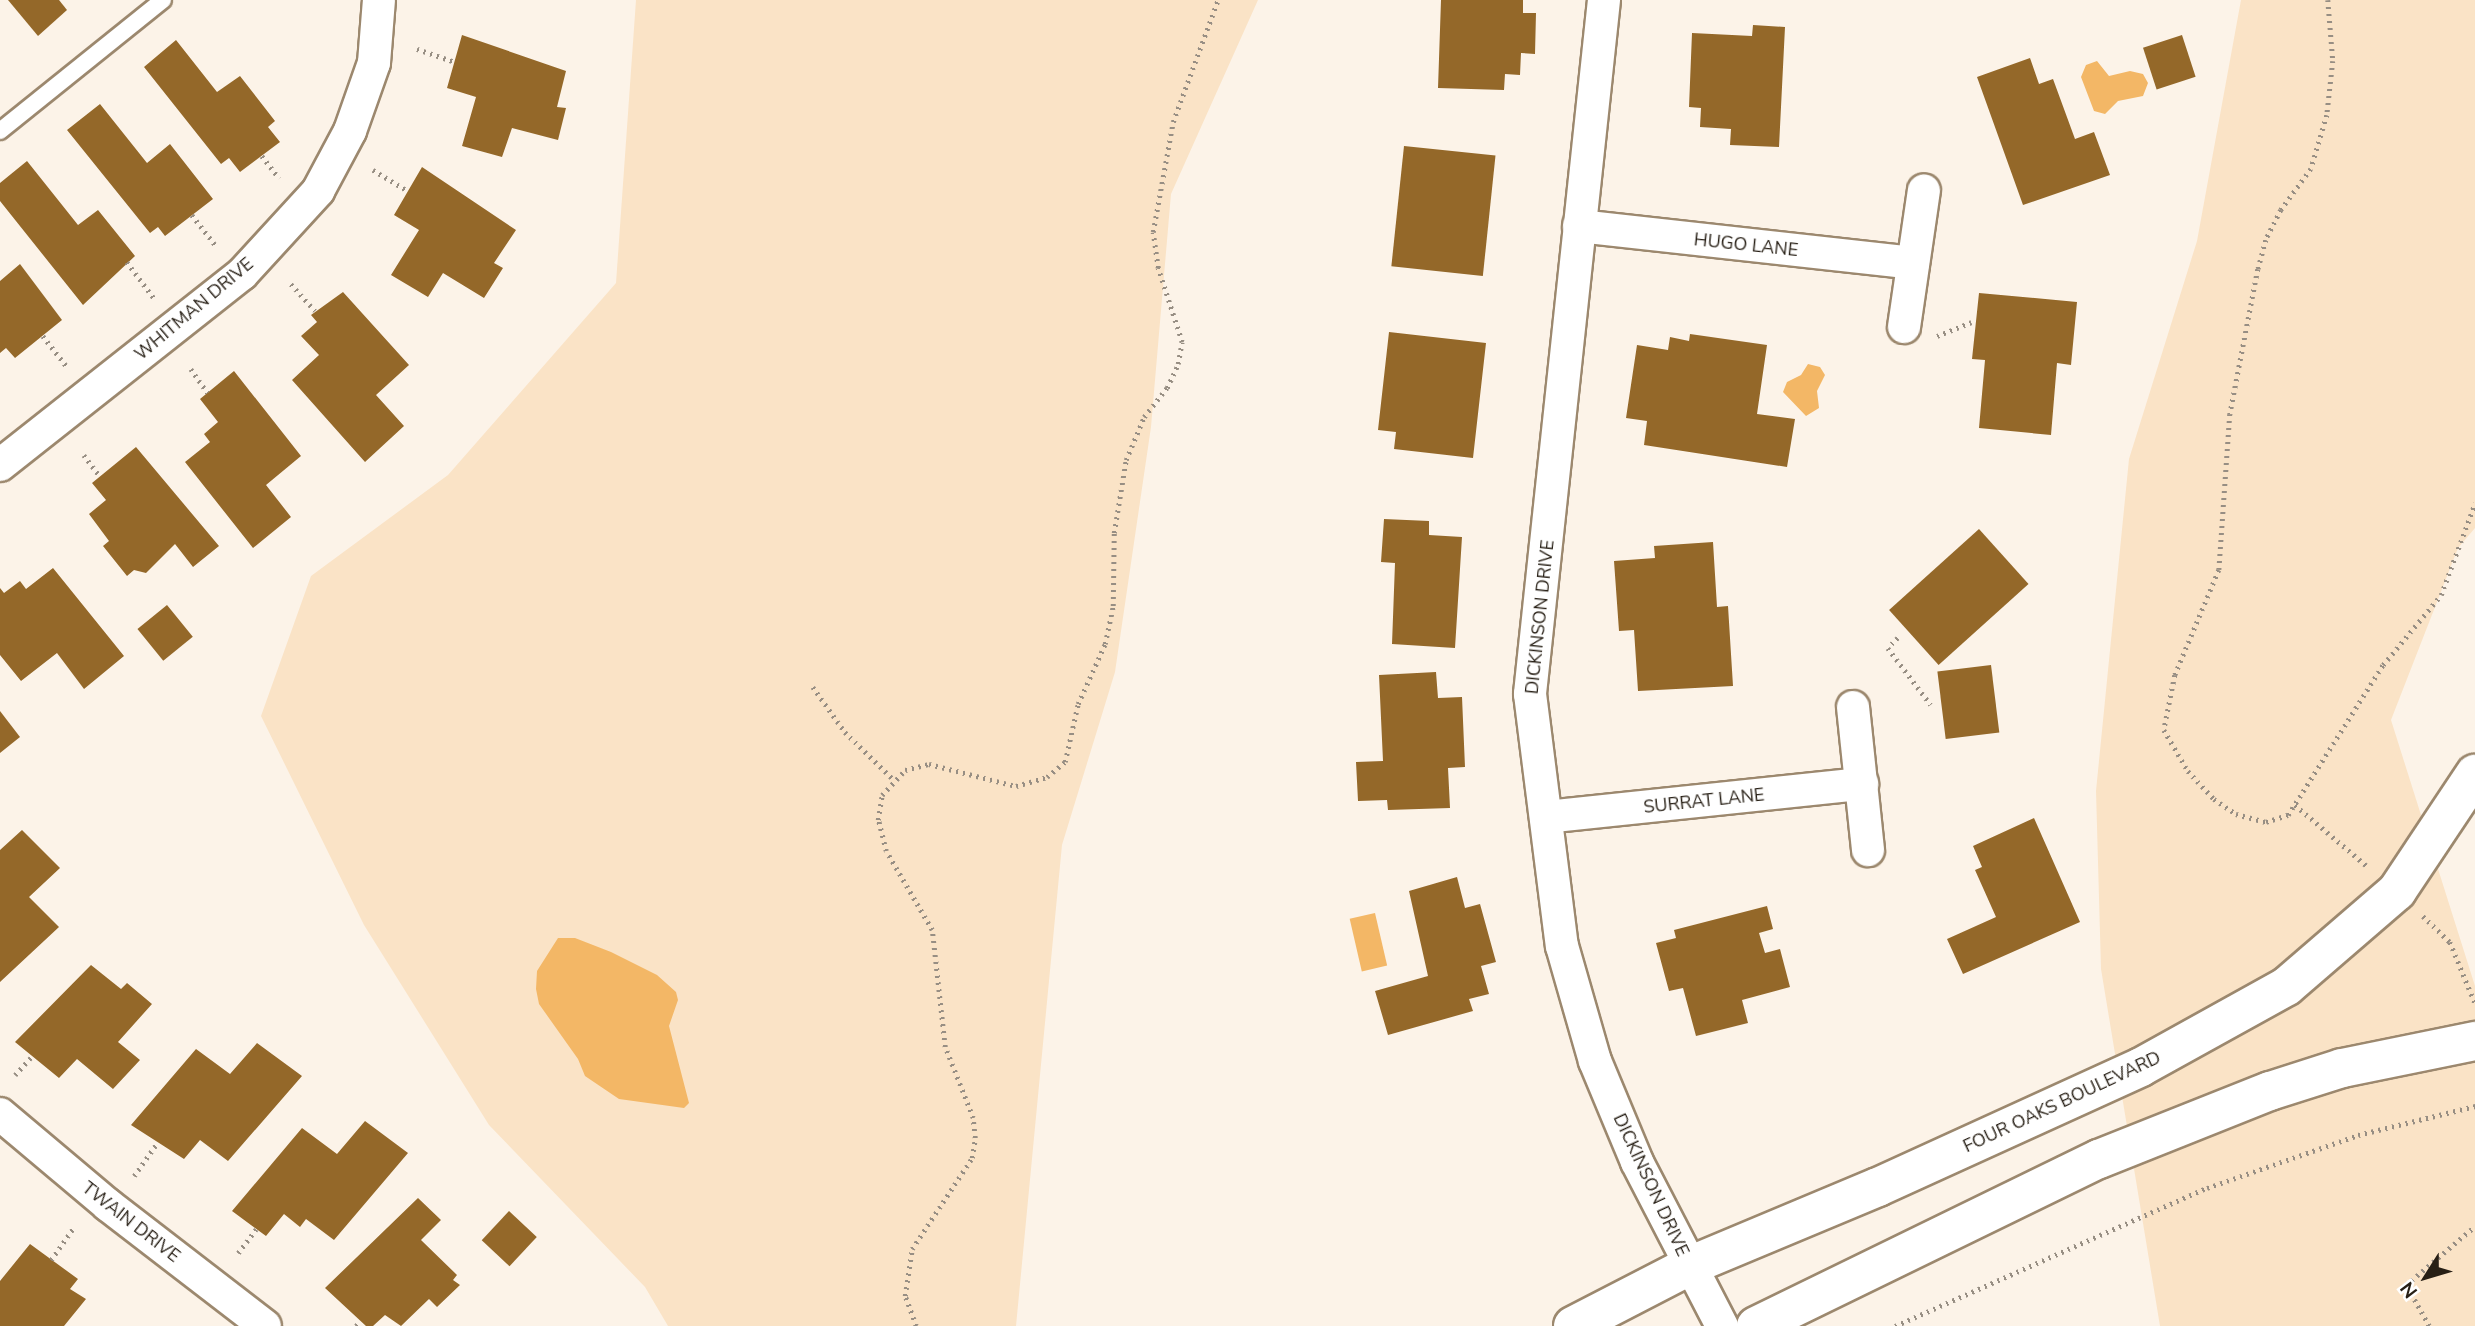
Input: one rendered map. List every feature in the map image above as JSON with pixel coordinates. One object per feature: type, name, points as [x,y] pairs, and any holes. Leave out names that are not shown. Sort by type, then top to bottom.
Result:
[{"type":"street","name":"WHITMAN DRIVE","points":[[0,465],[242,274],[318,191],[350,131],[374,63],[379,0]]},
{"type":"street","name":"DICKINSON DRIVE","points":[[1604,0],[1530,694],[1562,946],[1595,1061],[1637,1162],[1722,1326]]},
{"type":"street","points":[[1904,327],[1924,190]]},
{"type":"street","name":"HUGO LANE","points":[[1579,226],[1913,263]]},
{"type":"street","points":[[1853,707],[1868,850]]},
{"type":"street","name":"FOUR OAKS BOULEVARD","points":[[1573,1326],[1689,1266],[1878,1187],[2141,1067],[2287,986],[2397,891],[2475,774]]},
{"type":"street","name":"SURRAT LANE","points":[[1546,817],[1861,784]]},
{"type":"street","points":[[1756,1326],[2099,1159],[2270,1091],[2342,1068],[2475,1041]]},
{"type":"street","name":"TWAIN DRIVE","points":[[0,1114],[108,1205],[265,1326]]},
{"type":"lane","points":[[0,131],[163,0]]},
{"type":"path","points":[[916,1326],[905,1296],[912,1249],[972,1158],[975,1138],[973,1118],[943,1037],[932,930],[886,851],[878,820],[882,795],[893,779],[905,770],[929,764],[1016,786],[1047,777],[1065,762],[1078,704],[1105,644],[1113,606],[1114,533],[1126,460],[1144,417],[1167,388],[1178,364],[1182,342],[1158,268],[1153,232],[1173,122],[1218,0]]},
{"type":"path","points":[[2328,0],[2333,61],[2327,115],[2311,169],[2276,220],[2258,269],[2230,414],[2219,570],[2175,675],[2164,730],[2188,771],[2214,799],[2236,814],[2266,822],[2288,815],[2383,665],[2441,595],[2475,503]]},
{"type":"path","points":[[417,50],[456,62]]},
{"type":"path","points":[[262,156],[279,178]]},
{"type":"path","points":[[373,170],[408,191]]},
{"type":"path","points":[[192,215],[217,247]]},
{"type":"path","points":[[127,262],[154,298]]},
{"type":"path","points":[[291,284],[315,311]]},
{"type":"path","points":[[43,336],[67,367]]},
{"type":"path","points":[[191,369],[208,393]]},
{"type":"path","points":[[84,455],[100,476]]},
{"type":"path","points":[[1898,638],[1888,648],[1931,705]]},
{"type":"path","points":[[813,687],[845,732],[893,779]]},
{"type":"path","points":[[15,1075],[32,1056]]},
{"type":"path","points":[[1895,1326],[2207,1188],[2358,1135],[2475,1106]]},
{"type":"path","points":[[134,1176],[156,1144]]},
{"type":"path","points":[[2430,1326],[2406,1286],[2475,1226]]},
{"type":"path","points":[[51,1260],[74,1227]]},
{"type":"path","points":[[239,1252],[256,1229]]},
{"type":"shaded area","points":[[636,0],[1258,0],[1171,194],[1151,427],[1115,672],[1062,845],[1016,1326],[668,1326],[645,1287],[489,1125],[364,925],[261,716],[311,576],[448,475],[616,283]]},
{"type":"shaded area","points":[[2241,0],[2475,0],[2475,528],[2458,548],[2391,720],[2475,986],[2475,1326],[2160,1326],[2101,969],[2096,791],[2129,459],[2197,241]]},
{"type":"shaded area","points":[[2097,61],[2109,76],[2130,71],[2143,74],[2148,83],[2143,96],[2118,101],[2105,114],[2094,111],[2081,77],[2086,65]]},
{"type":"shaded area","points":[[1808,364],[1820,367],[1825,375],[1817,391],[1819,408],[1806,416],[1783,392],[1787,382],[1801,375]]},
{"type":"shaded area","points":[[1375,913],[1387,966],[1362,971],[1350,919]]},
{"type":"shaded area","points":[[558,938],[575,938],[611,952],[657,975],[676,992],[678,1000],[669,1026],[689,1103],[684,1108],[619,1099],[585,1076],[578,1059],[539,1004],[536,989],[537,971]]},
{"type":"building","points":[[8,0],[59,0],[67,10],[38,36]]},
{"type":"building","points":[[1441,0],[1523,0],[1523,13],[1536,13],[1535,54],[1521,53],[1520,75],[1505,74],[1504,90],[1438,88]]},
{"type":"building","points":[[1753,25],[1785,27],[1779,147],[1730,145],[1731,129],[1700,127],[1701,108],[1689,107],[1692,33],[1752,36]]},
{"type":"building","points":[[462,35],[566,71],[557,107],[566,108],[558,140],[512,128],[502,157],[462,146],[476,97],[447,88]]},
{"type":"building","points":[[2182,35],[2196,77],[2157,90],[2143,48]]},
{"type":"building","points":[[176,40],[217,92],[240,76],[275,121],[268,127],[280,142],[240,172],[229,158],[221,164],[144,67]]},
{"type":"building","points":[[2030,58],[2039,84],[2053,79],[2075,139],[2094,132],[2110,175],[2023,205],[1977,77]]},
{"type":"building","points":[[100,104],[147,163],[170,144],[213,199],[165,236],[158,227],[150,233],[67,130]]},
{"type":"building","points":[[1404,146],[1495,156],[1483,276],[1391,266]]},
{"type":"building","points":[[27,161],[78,225],[98,210],[135,256],[83,305],[0,201],[0,183]]},
{"type":"building","points":[[422,167],[516,230],[494,263],[503,268],[484,298],[443,273],[428,297],[391,275],[419,230],[394,215]]},
{"type":"building","points":[[20,264],[62,320],[15,358],[6,348],[0,353],[0,281]]},
{"type":"building","points":[[343,292],[409,365],[376,395],[404,426],[365,462],[292,380],[319,355],[301,336],[317,322],[311,315]]},
{"type":"building","points":[[1979,293],[2077,302],[2071,365],[2057,363],[2051,435],[1979,428],[1985,360],[1972,359]]},
{"type":"building","points":[[1389,332],[1486,343],[1473,458],[1394,449],[1396,432],[1378,430]]},
{"type":"building","points":[[1690,334],[1767,345],[1757,414],[1795,419],[1787,467],[1644,445],[1647,421],[1626,418],[1637,345],[1668,350],[1670,337],[1689,341]]},
{"type":"building","points":[[234,371],[301,456],[266,485],[291,517],[253,548],[185,462],[210,442],[204,434],[218,422],[200,399]]},
{"type":"building","points":[[136,447],[219,546],[193,567],[175,544],[146,573],[134,570],[127,576],[103,546],[109,541],[89,514],[106,500],[92,483]]},
{"type":"building","points":[[1384,519],[1429,521],[1429,535],[1462,537],[1455,648],[1392,644],[1395,563],[1381,562]]},
{"type":"building","points":[[1979,529],[2029,584],[1939,665],[1889,610]]},
{"type":"building","points":[[1713,542],[1717,607],[1728,606],[1733,686],[1638,691],[1634,630],[1619,631],[1614,561],[1655,558],[1654,546]]},
{"type":"building","points":[[53,568],[124,656],[84,689],[57,653],[21,681],[0,655],[0,588],[4,593],[20,581],[26,589]]},
{"type":"building","points":[[167,605],[193,637],[163,661],[137,629]]},
{"type":"building","points":[[1991,665],[1999,732],[1946,739],[1937,672]]},
{"type":"building","points":[[1436,672],[1438,698],[1462,697],[1465,767],[1448,768],[1450,808],[1388,810],[1387,800],[1358,801],[1356,762],[1383,761],[1379,675]]},
{"type":"building","points":[[0,711],[20,737],[0,753]]},
{"type":"building","points":[[2034,818],[2080,922],[1963,974],[1947,939],[1996,917],[1975,870],[1982,867],[1973,846]]},
{"type":"building","points":[[22,830],[60,868],[29,897],[59,927],[0,982],[0,850]]},
{"type":"building","points":[[1457,877],[1465,908],[1480,904],[1496,962],[1481,966],[1489,994],[1469,999],[1473,1011],[1388,1035],[1375,991],[1428,976],[1409,891]]},
{"type":"building","points":[[1767,906],[1773,929],[1759,933],[1765,953],[1780,949],[1790,987],[1742,1000],[1748,1023],[1696,1036],[1683,988],[1669,991],[1656,943],[1676,938],[1674,930]]},
{"type":"building","points":[[91,965],[121,989],[127,983],[152,1004],[118,1042],[140,1060],[113,1089],[77,1059],[59,1078],[15,1042]]},
{"type":"building","points":[[257,1043],[302,1076],[228,1161],[200,1140],[184,1159],[131,1125],[196,1049],[230,1074]]},
{"type":"building","points":[[365,1121],[408,1153],[334,1240],[306,1219],[300,1227],[284,1214],[266,1236],[232,1211],[302,1128],[337,1154]]},
{"type":"building","points":[[418,1198],[441,1220],[421,1240],[457,1275],[453,1280],[460,1285],[437,1307],[429,1299],[401,1326],[385,1315],[373,1326],[366,1326],[325,1288]]},
{"type":"building","points":[[509,1211],[537,1237],[510,1266],[482,1240]]},
{"type":"building","points":[[30,1244],[78,1279],[70,1289],[86,1299],[64,1326],[0,1326],[0,1281]]}]
